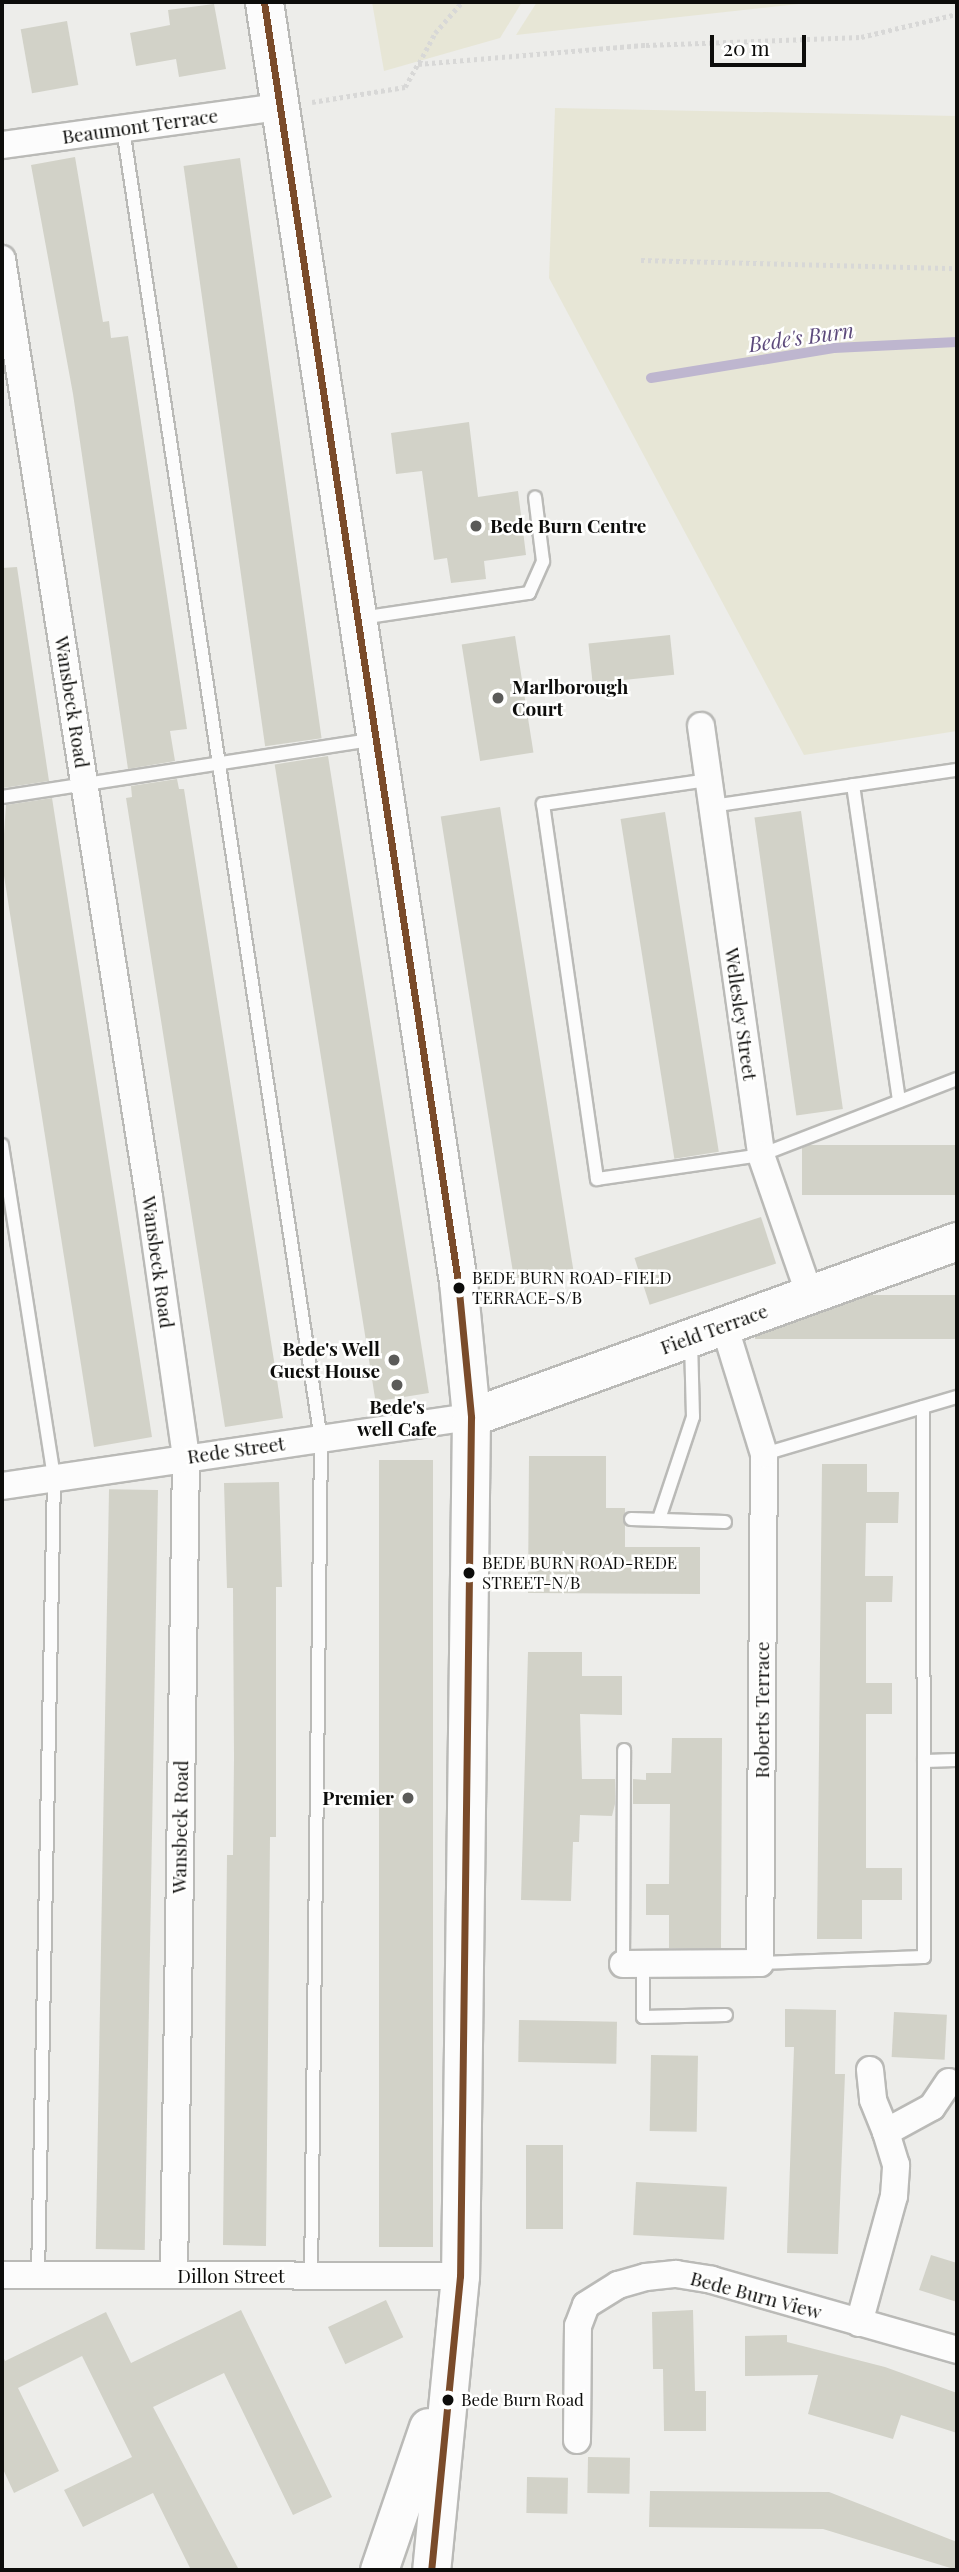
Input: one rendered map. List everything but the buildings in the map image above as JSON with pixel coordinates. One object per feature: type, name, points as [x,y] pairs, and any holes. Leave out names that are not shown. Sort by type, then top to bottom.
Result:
[{"type":"main road","points":[[264,2],[458,1281],[471,1417],[460,2276],[430,2570]]},
{"type":"main road","name":"Field Terrace","points":[[471,1417],[957,1241]]},
{"type":"main road","points":[[379,2570],[451,2356]]},
{"type":"street","name":"Beaumont Terrace","points":[[2,145],[279,107]]},
{"type":"street","name":"Wansbeck Road","points":[[2,259],[4,294],[85,785],[186,1457],[174,2275]]},
{"type":"street","name":"Wellesley Street","points":[[701,726],[761,1155],[810,1296]]},
{"type":"street","name":"Roberts Terrace","points":[[707,1331],[764,1454],[760,1963]]},
{"type":"street","name":"Rede Street","points":[[2,1486],[471,1417]]},
{"type":"street","points":[[633,1964],[760,1963]]},
{"type":"street","points":[[859,2323],[894,2196],[896,2165],[873,2100],[870,2070]]},
{"type":"street","points":[[886,2132],[932,2107],[948,2082]]},
{"type":"street","name":"Bede Burn View","points":[[577,2440],[578,2326],[586,2305],[618,2285],[676,2274],[957,2350]]},
{"type":"street","name":"Dillon Street","points":[[2,2275],[460,2276]]},
{"type":"lane","points":[[123,129],[321,1439],[312,2276]]},
{"type":"lane","points":[[357,619],[529,593],[543,561],[535,497]]},
{"type":"lane","points":[[2,797],[376,739]]},
{"type":"lane","points":[[712,806],[957,770]]},
{"type":"lane","points":[[708,780],[543,804],[597,1179],[761,1155],[957,1079]]},
{"type":"lane","points":[[853,785],[899,1101]]},
{"type":"lane","points":[[2,1145],[54,1478],[38,2275]]},
{"type":"lane","points":[[659,1519],[693,1417],[707,1331]]},
{"type":"lane","points":[[764,1454],[957,1397]]},
{"type":"lane","points":[[760,1963],[924,1957],[923,1407]]},
{"type":"lane","points":[[631,1519],[725,1522]]},
{"type":"lane","points":[[624,1750],[633,1964],[643,2017],[726,2015]]},
{"type":"lane","points":[[924,1761],[957,1760]]},
{"type":"path","points":[[279,107],[405,87],[435,33],[462,2]]},
{"type":"path","points":[[418,64],[646,45],[861,37],[957,14]]},
{"type":"path","points":[[641,260],[957,268]]},
{"type":"shaded area","points":[[372,2],[522,2],[500,38],[384,71]]},
{"type":"shaded area","points":[[537,2],[817,2],[516,35]]},
{"type":"shaded area","points":[[555,108],[957,116],[957,731],[804,755],[549,278]]},
{"type":"waterway","name":"Bede's Burn","points":[[651,378],[834,348],[957,342]]},
{"type":"transit line","points":[[264,2],[458,1281],[471,1417],[460,2276],[431,2570]]},
{"type":"place","name":"Bede Burn Centre","points":[[476,526]]},
{"type":"place","name":"Marlborough Court","points":[[498,698]]},
{"type":"place","name":"BEDE BURN ROAD-FIELD TERRACE-S/B","points":[[459,1288]]},
{"type":"place","name":"Bede's Well Guest House","points":[[394,1360]]},
{"type":"place","name":"Bede's well Cafe","points":[[397,1385]]},
{"type":"place","name":"BEDE BURN ROAD-REDE STREET-N/B","points":[[469,1573]]},
{"type":"place","name":"Premier","points":[[408,1798]]},
{"type":"place","name":"Bede Burn Road","points":[[448,2400]]}]
